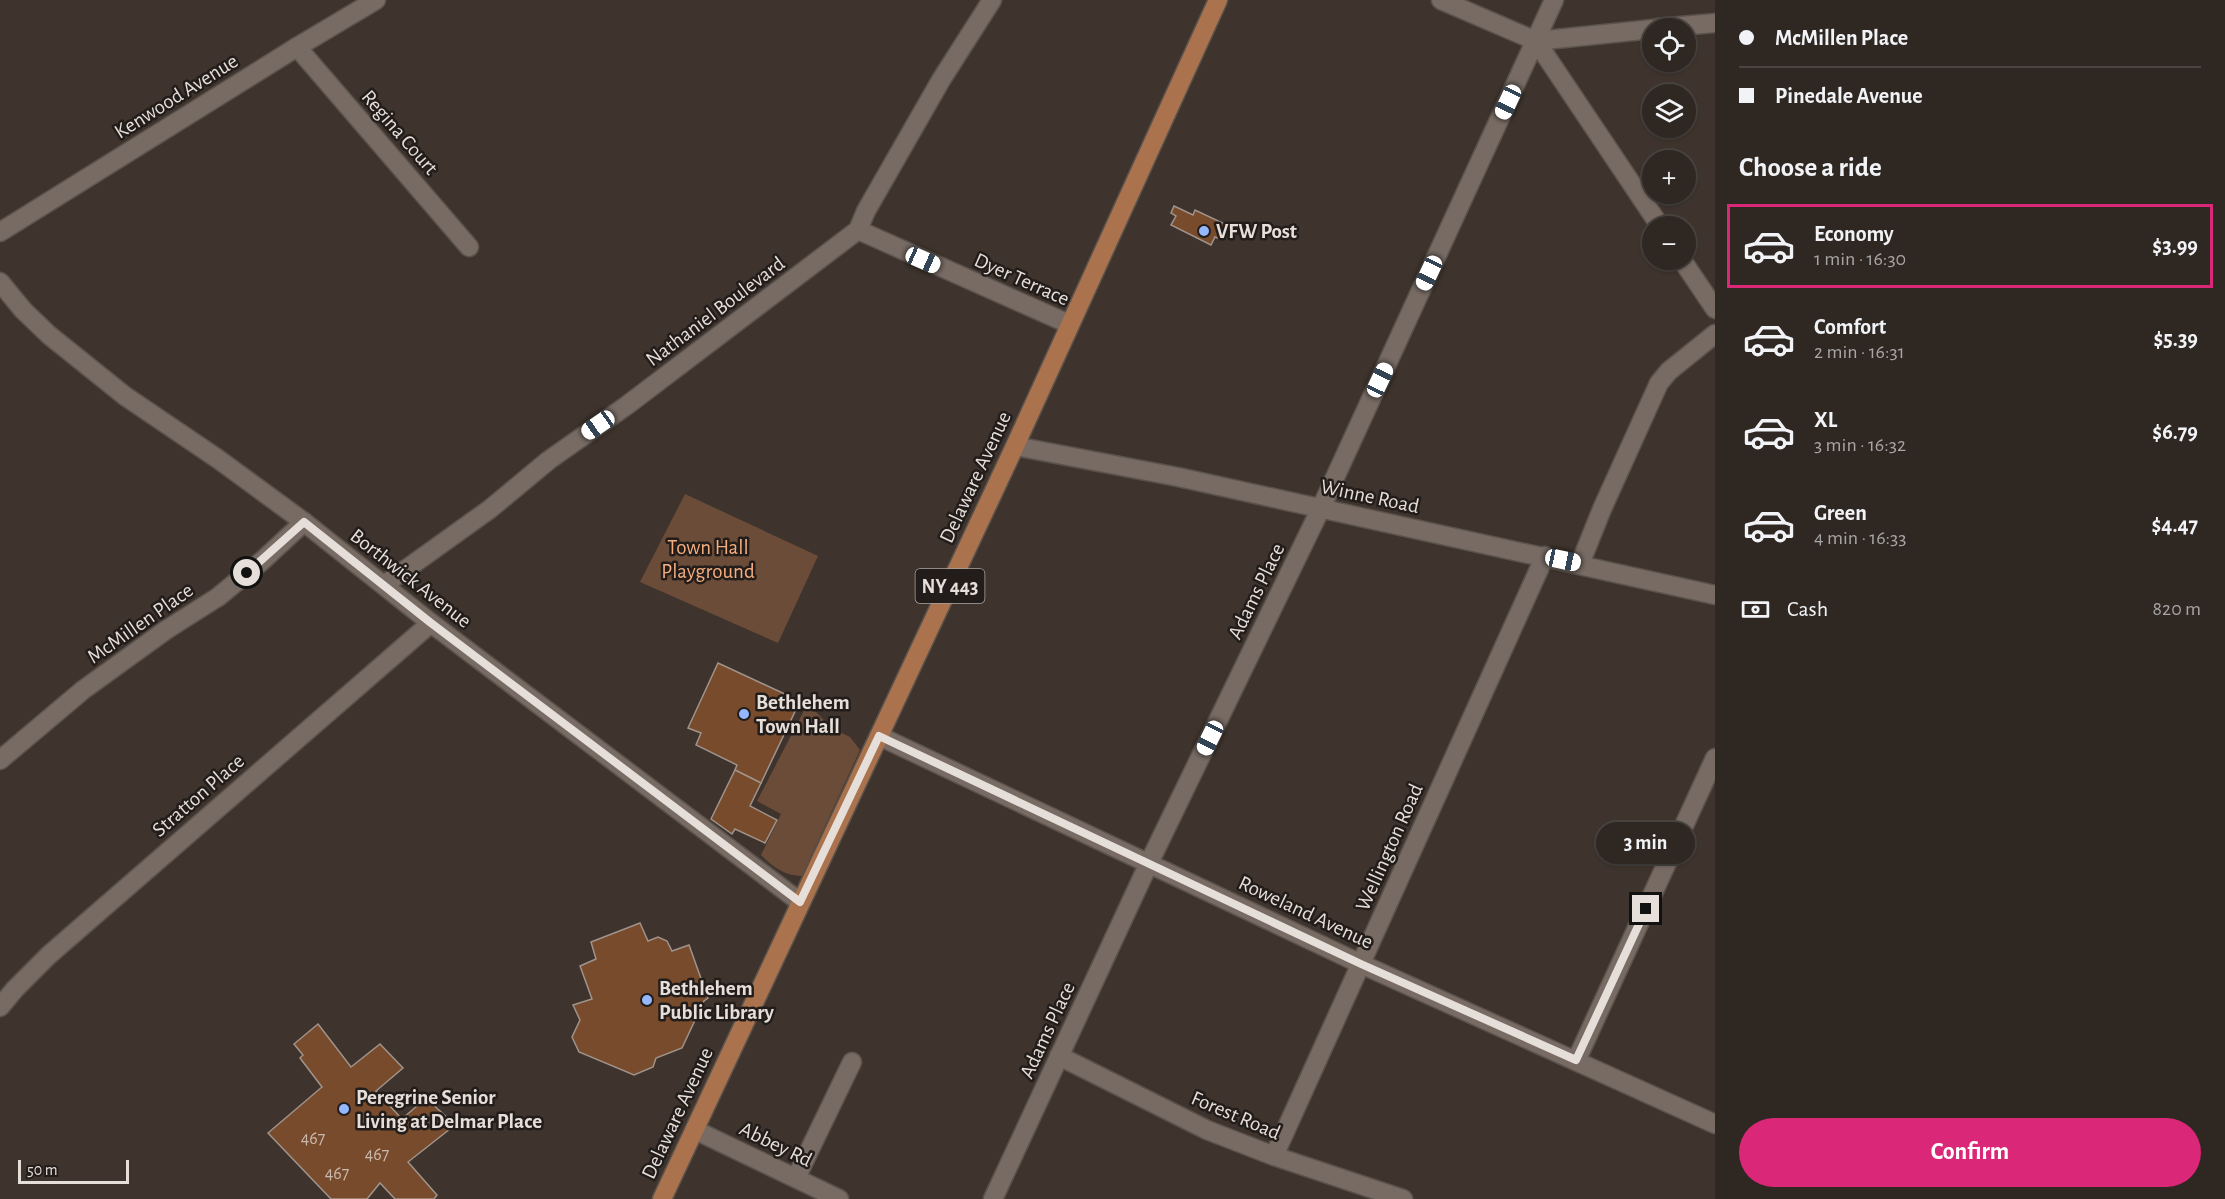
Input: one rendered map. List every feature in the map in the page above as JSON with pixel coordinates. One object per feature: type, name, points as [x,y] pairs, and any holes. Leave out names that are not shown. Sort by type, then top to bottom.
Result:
[{"type":"main road","name":"Delaware Avenue","points":[[662,1199],[1015,446],[1218,0]]},
{"type":"street","name":"Kenwood Avenue","points":[[0,232],[376,0]]},
{"type":"street","name":"Nathaniel Boulevard","points":[[384,585],[490,509],[549,460],[626,406],[858,230],[866,211],[941,80],[992,0]]},
{"type":"street","points":[[1441,0],[1536,41],[1642,30]]},
{"type":"street","name":"Adams Place","points":[[993,1199],[1149,863],[1321,508],[1554,0]]},
{"type":"street","points":[[1696,25],[1715,23]]},
{"type":"street","points":[[1536,41],[1653,216]]},
{"type":"street","name":"Regina Court","points":[[297,47],[468,247]]},
{"type":"street","name":"Dyer Terrace","points":[[858,230],[1069,324]]},
{"type":"street","points":[[1689,270],[1715,309]]},
{"type":"street","name":"Borthwick Avenue","points":[[0,282],[23,310],[49,335],[125,396],[218,459],[304,522],[431,623],[800,902]]},
{"type":"street","points":[[1580,564],[1602,509],[1659,383],[1669,371],[1715,334]]},
{"type":"street","name":"Winne Road","points":[[1015,446],[1178,477],[1715,594]]},
{"type":"street","name":"McMillen Place","points":[[0,760],[83,690],[166,630],[218,597],[304,522]]},
{"type":"street","name":"Wellington Road","points":[[1274,1156],[1545,556]]},
{"type":"street","name":"Stratton Place","points":[[0,1007],[49,955],[431,623]]},
{"type":"street","name":"Roweland Avenue","points":[[879,736],[1361,964],[1715,1124]]},
{"type":"street","points":[[1576,1060],[1715,758]]},
{"type":"street","name":"Forest Road","points":[[1059,1056],[1207,1130],[1274,1156],[1403,1199]]},
{"type":"street","points":[[796,1178],[852,1062]]},
{"type":"street","name":"Abbey Rd","points":[[695,1130],[838,1199]]},
{"type":"green space","name":"Town Hall Playground","points":[[685,494],[818,556],[778,643],[640,582]]},
{"type":"green space","points":[[808,703],[831,728],[850,737],[860,750],[802,876],[780,870],[761,855],[781,814],[757,801]]},
{"type":"building","name":"VFW Post","points":[[1174,206],[1193,215],[1195,210],[1227,225],[1220,239],[1215,237],[1211,245],[1171,225],[1176,216],[1171,213]]},
{"type":"building","name":"Bethlehem Town Hall","points":[[718,663],[800,701],[761,783],[735,770],[737,765],[696,745],[701,733],[688,728]]},
{"type":"building","points":[[735,770],[761,783],[750,806],[777,820],[765,843],[735,829],[732,834],[711,819]]},
{"type":"building","name":"Bethlehem Public Library","points":[[640,923],[648,941],[658,937],[667,941],[672,951],[689,945],[708,998],[704,1001],[682,1048],[656,1058],[653,1067],[634,1075],[579,1052],[572,1037],[580,1020],[573,1005],[592,999],[580,966],[596,959],[591,942]]},
{"type":"building","name":"Peregrine Senior Living at Delmar Place","points":[[318,1024],[351,1067],[380,1044],[403,1068],[376,1091],[402,1119],[426,1098],[455,1125],[408,1162],[437,1195],[434,1199],[395,1199],[380,1183],[367,1199],[331,1199],[268,1133],[322,1087],[300,1058],[303,1055],[294,1044]]},
{"type":"place","name":"VFW Post","points":[[1204,231]]},
{"type":"place","name":"Bethlehem Town Hall","points":[[744,714]]},
{"type":"place","name":"Bethlehem Public Library","points":[[647,1000]]},
{"type":"place","name":"Peregrine Senior Living at Delmar Place","points":[[344,1109]]},
{"type":"route","points":[[247,573],[304,522],[431,623],[800,902],[879,736],[1361,964],[1576,1060],[1646,909]]}]
